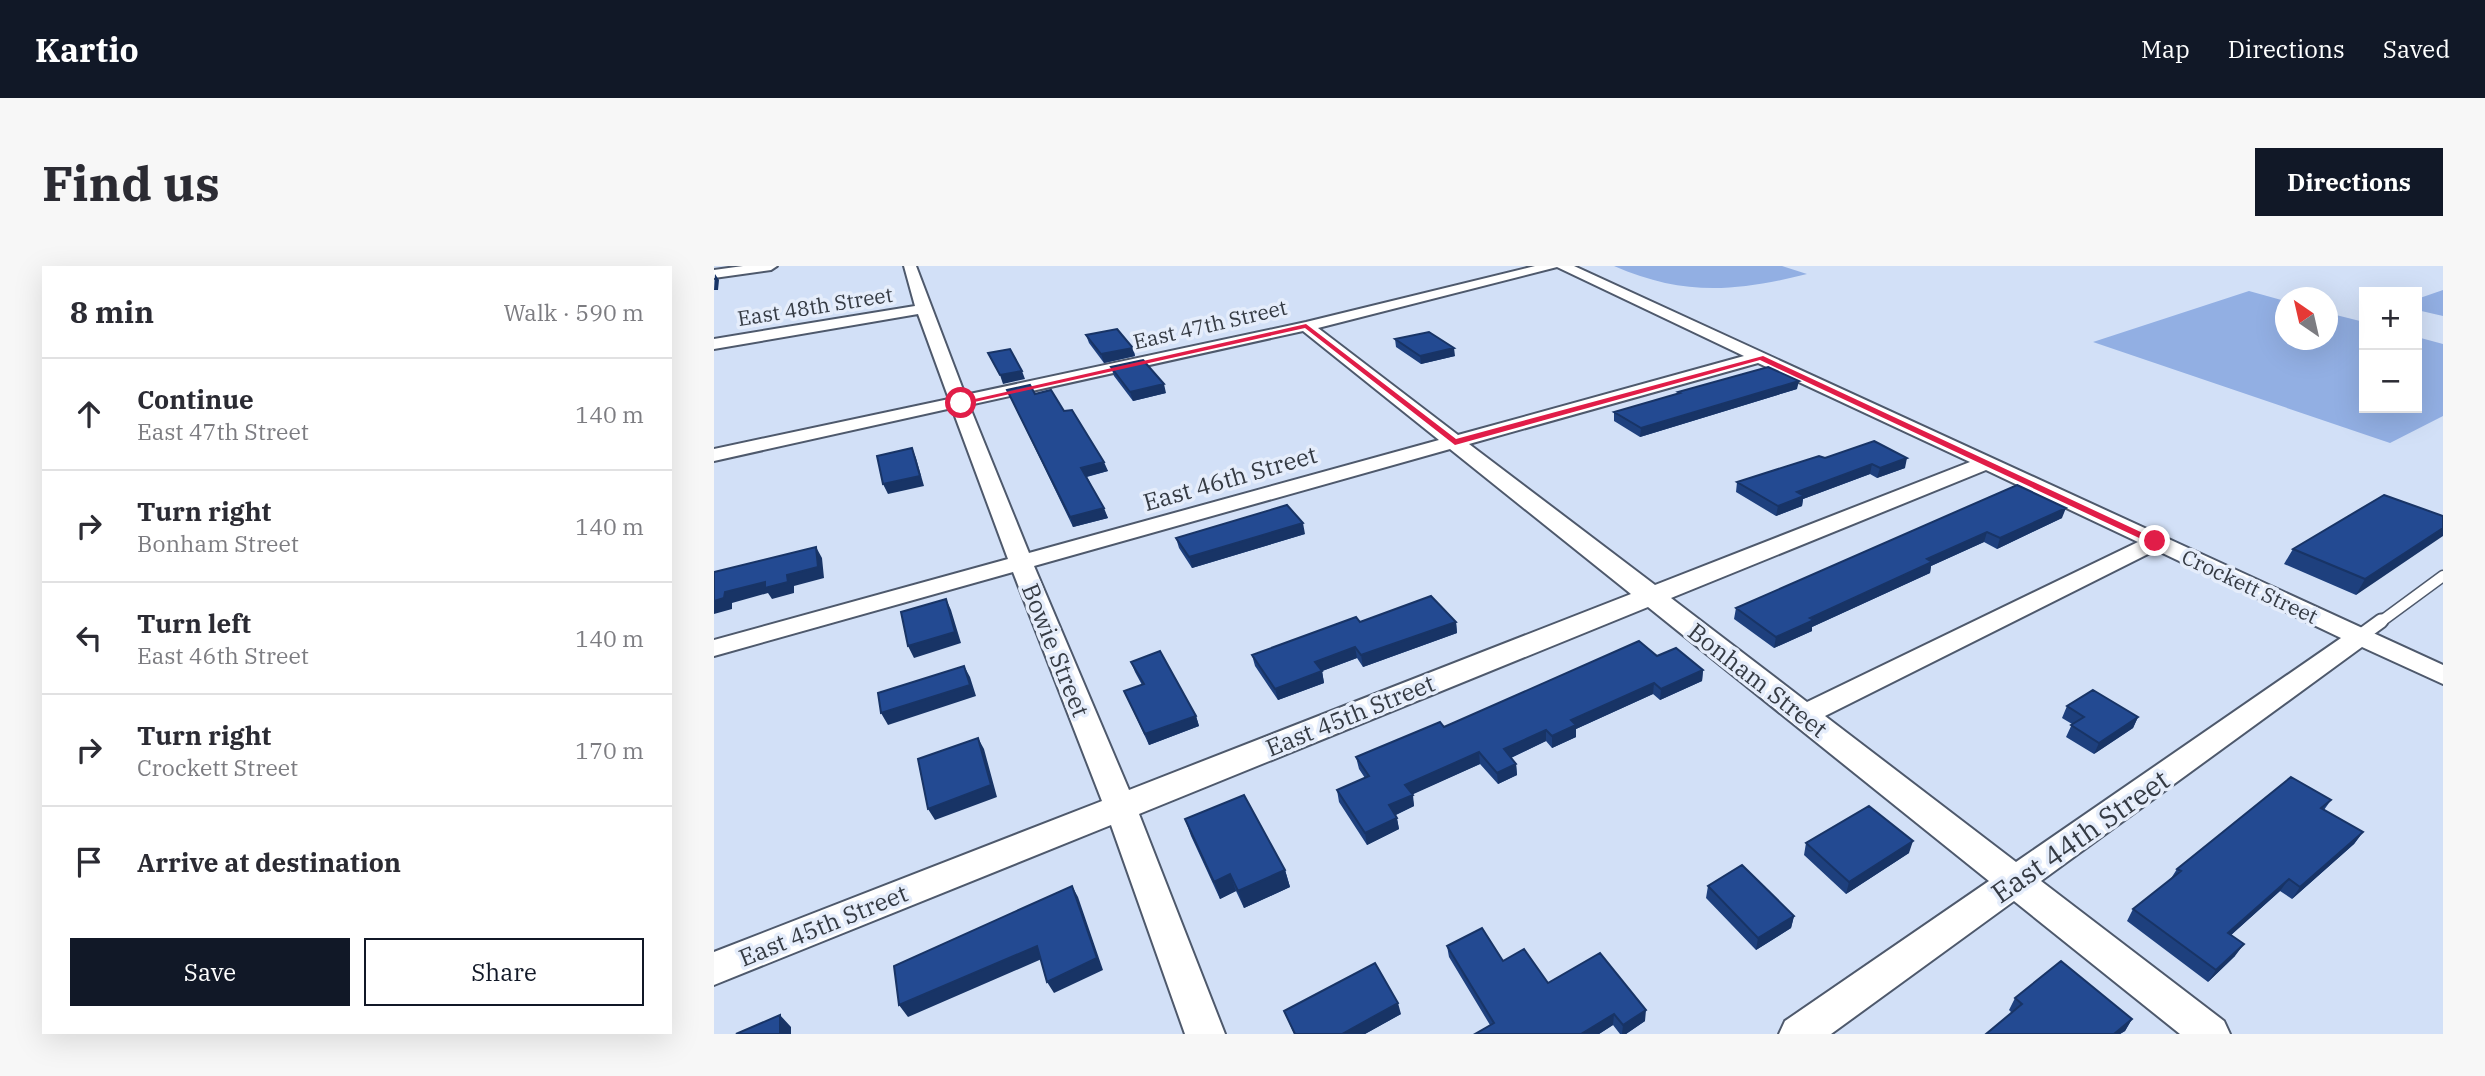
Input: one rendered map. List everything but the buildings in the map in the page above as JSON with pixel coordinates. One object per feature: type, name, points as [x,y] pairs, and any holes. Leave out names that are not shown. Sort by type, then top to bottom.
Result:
[{"type":"street","points":[[714,274],[771,266]]},
{"type":"street","name":"Bowie Street","points":[[910,266],[923,309],[1021,563],[1120,807],[1205,1034]]},
{"type":"street","name":"East 47th Street","points":[[714,455],[1306,326],[1551,266]]},
{"type":"street","name":"Crockett Street","points":[[1563,266],[2443,675]]},
{"type":"street","name":"East 48th Street","points":[[714,344],[923,309]]},
{"type":"street","name":"Bonham Street","points":[[1306,326],[2210,1034]]},
{"type":"street","name":"East 46th Street","points":[[714,648],[1760,357]]},
{"type":"street","name":"East 45th Street","points":[[714,969],[1986,463]]},
{"type":"street","points":[[1802,715],[2155,541]]},
{"type":"street","name":"East 44th Street","points":[[1799,1034],[2359,637]]},
{"type":"lane","points":[[2359,637],[2443,576]]},
{"type":"shaded area","points":[[1614,266],[1782,266],[1807,274],[1756,285],[1709,288],[1663,282]]},
{"type":"shaded area","points":[[2443,290],[2443,316],[2422,311],[2422,297]]},
{"type":"shaded area","points":[[2249,291],[2275,298],[2275,350],[2338,350],[2338,316],[2359,321],[2359,413],[2422,413],[2422,338],[2443,344],[2443,416],[2390,443],[2093,342]]},
{"type":"route","points":[[961,403],[1306,326],[1455,442],[1760,357],[2155,541]]}]
